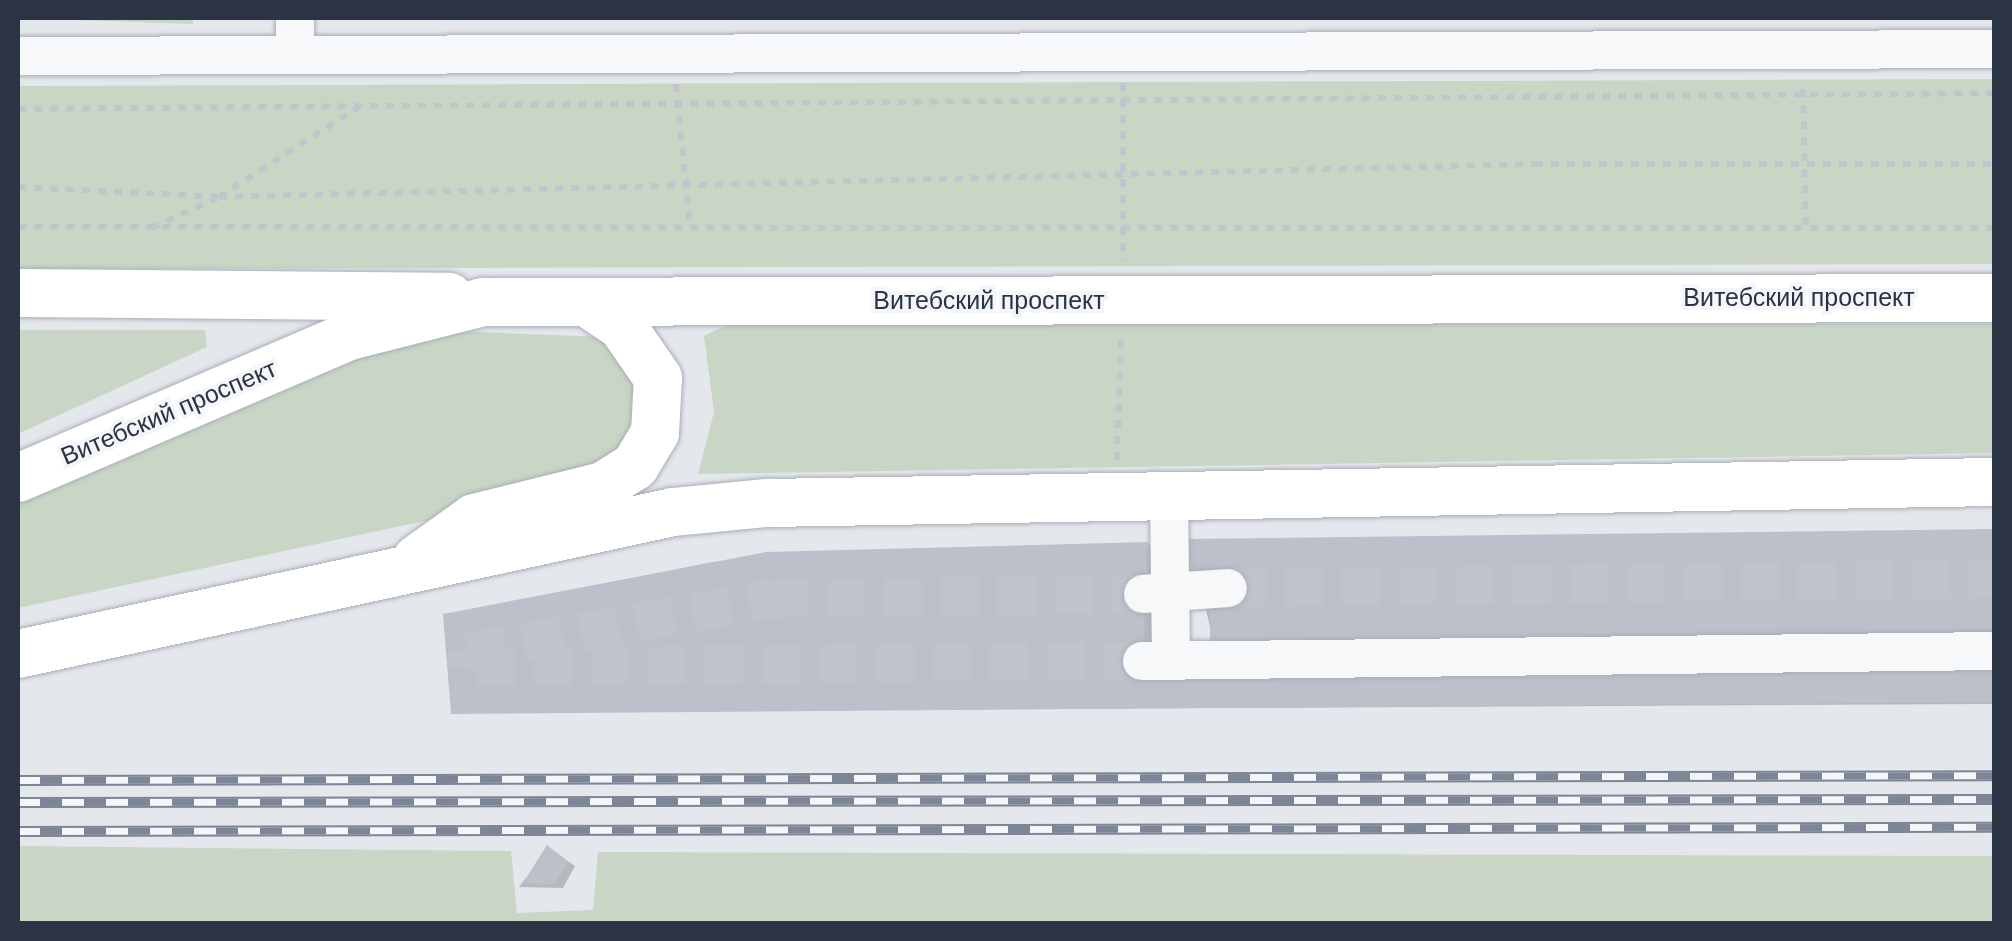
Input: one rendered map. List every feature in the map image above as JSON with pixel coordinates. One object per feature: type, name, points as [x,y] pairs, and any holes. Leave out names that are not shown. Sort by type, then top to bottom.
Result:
[{"type":"main road","points":[[18,294],[394,290],[483,302]]},
{"type":"main road","name":"Витебский проспект","points":[[18,478],[349,336],[483,302],[1994,298]]},
{"type":"main road","points":[[402,570],[474,518],[603,486],[635,466],[654,433],[658,378],[622,326],[586,302]]},
{"type":"main road","points":[[18,654],[673,512],[767,503],[1994,482]]},
{"type":"street","points":[[18,56],[294,36],[674,53],[819,35],[1801,34],[1994,49]]},
{"type":"street","points":[[1170,494],[1157,594],[1157,661],[1994,652]]},
{"type":"street","points":[[1157,594],[1228,588]]},
{"type":"path","points":[[1801,34],[1806,228]]},
{"type":"path","points":[[674,53],[683,187],[690,226]]},
{"type":"path","points":[[18,109],[371,102],[1994,93]]},
{"type":"path","points":[[150,229],[220,197],[343,111],[371,102]]},
{"type":"path","points":[[18,187],[220,197],[1807,160],[1994,164]]},
{"type":"path","points":[[18,227],[1994,228]]},
{"type":"green space","points":[[18,18],[193,18],[193,24]]},
{"type":"green space","points":[[1994,79],[1994,264],[18,269],[18,86]]},
{"type":"green space","points":[[729,324],[1994,324],[1994,453],[698,474],[714,412],[704,336]]},
{"type":"green space","points":[[18,330],[205,330],[207,347],[18,434]]},
{"type":"green space","points":[[454,331],[603,337],[638,384],[633,428],[618,451],[541,496],[18,608],[18,499],[372,348]]},
{"type":"green space","points":[[18,846],[511,851],[517,913],[593,910],[598,852],[1994,856],[1994,923],[18,924]]},
{"type":"building","points":[[1994,529],[1994,631],[1210,641],[1210,606],[1228,572],[1188,572],[1188,539]]},
{"type":"building","points":[[1148,542],[1142,680],[1994,667],[1994,702],[451,714],[443,614],[766,552]]},
{"type":"building","points":[[547,845],[569,862],[553,885],[523,883]]},
{"type":"tunnel","points":[[1228,588],[1994,579]]},
{"type":"tunnel","points":[[1142,661],[468,667],[468,652],[770,599],[1143,594]]},
{"type":"railway","points":[[18,780],[1994,775]]},
{"type":"railway","points":[[18,802],[1994,799]]},
{"type":"railway","points":[[18,831],[1994,827]]}]
